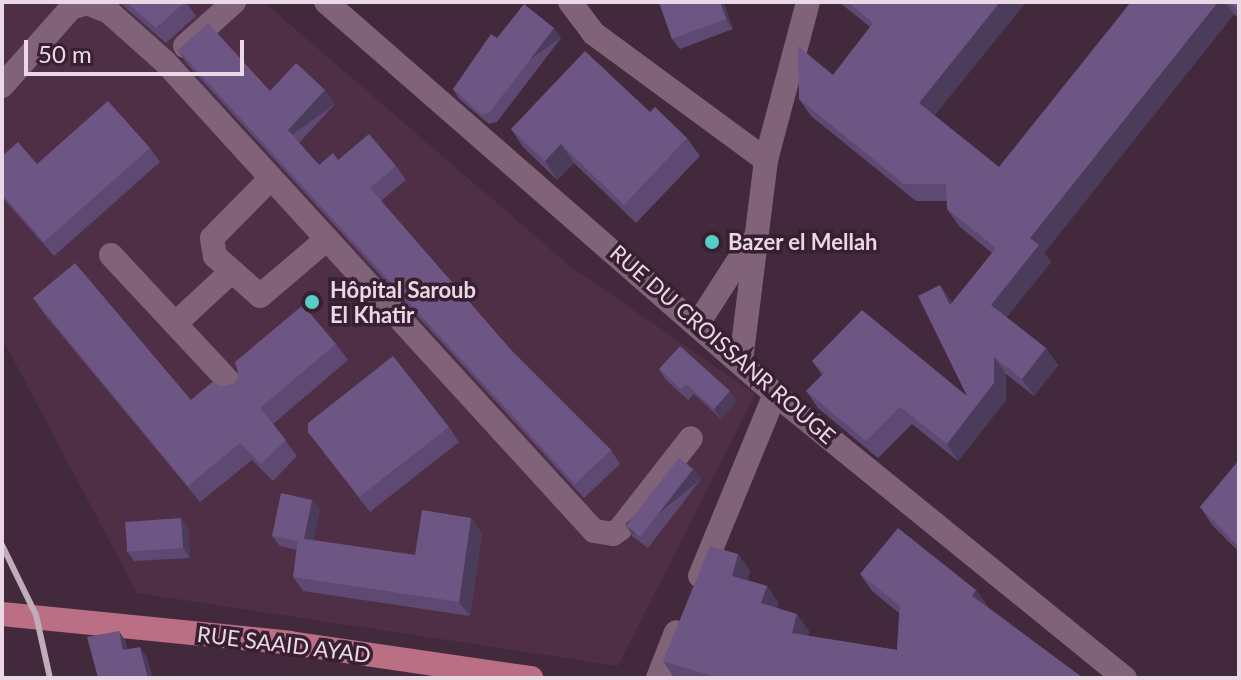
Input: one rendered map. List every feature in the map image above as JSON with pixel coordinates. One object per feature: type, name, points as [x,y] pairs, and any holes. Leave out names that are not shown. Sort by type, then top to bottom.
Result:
[{"type":"main road","name":"RUE SAAID AYAD","points":[[2,614],[36,615],[290,643],[531,678]]},
{"type":"street","points":[[166,63],[234,2]]},
{"type":"street","name":"RUE DU CROISSANR ROUGE","points":[[326,2],[699,322],[775,394],[1125,678]]},
{"type":"street","points":[[570,2],[593,33],[766,160]]},
{"type":"street","points":[[741,361],[753,238],[766,160],[808,2]]},
{"type":"street","points":[[2,86],[68,5],[98,5],[166,63],[594,531],[613,534],[620,529],[691,438]]},
{"type":"street","points":[[271,178],[212,238],[215,256],[252,294],[266,294],[327,239]]},
{"type":"street","points":[[699,322],[753,238]]},
{"type":"street","points":[[111,255],[236,389]]},
{"type":"street","points":[[175,324],[231,272]]},
{"type":"street","points":[[658,678],[775,394]]},
{"type":"shaded area","name":"Hôpital Saroub El Khatir","points":[[2,2],[264,2],[570,266],[755,394],[618,666],[137,593],[2,338]]},
{"type":"building","points":[[126,2],[185,2],[156,28]]},
{"type":"building","points":[[659,2],[720,2],[726,19],[672,39]]},
{"type":"building","points":[[848,2],[1000,2],[919,103],[999,167],[1131,2],[1218,2],[1030,238],[1039,245],[991,305],[1046,348],[1022,379],[994,357],[994,383],[947,444],[900,407],[866,441],[806,391],[824,373],[812,361],[862,310],[967,396],[918,296],[940,285],[950,305],[996,248],[947,209],[946,184],[904,184],[799,99],[798,46],[833,75],[873,23]]},
{"type":"building","points":[[1228,2],[1239,2],[1239,11]]},
{"type":"building","points":[[524,4],[554,28],[490,112],[482,115],[453,89],[491,34],[497,38]]},
{"type":"building","points":[[208,23],[270,91],[296,63],[325,90],[288,130],[319,165],[333,153],[338,160],[369,134],[396,166],[370,188],[511,350],[611,450],[575,484],[178,50]]},
{"type":"building","points":[[585,51],[650,112],[655,107],[687,138],[624,205],[561,144],[545,161],[511,129]]},
{"type":"building","points":[[108,101],[150,148],[44,242],[2,194],[2,156],[18,142],[37,164]]},
{"type":"building","points":[[75,263],[191,400],[212,382],[221,387],[234,384],[239,376],[235,362],[303,305],[336,344],[260,408],[286,440],[261,464],[240,443],[188,486],[33,298]]},
{"type":"building","points":[[680,346],[730,391],[714,409],[686,384],[681,389],[659,369]]},
{"type":"building","points":[[393,356],[449,427],[359,497],[308,432],[308,423]]},
{"type":"building","points":[[679,458],[693,469],[640,537],[626,526]]},
{"type":"building","points":[[1239,460],[1239,547],[1200,507]]},
{"type":"building","points":[[281,493],[312,500],[304,539],[298,538],[298,541],[272,536]]},
{"type":"building","points":[[422,510],[471,518],[459,602],[293,577],[298,538],[415,555]]},
{"type":"building","points":[[181,518],[183,548],[127,552],[125,522]]},
{"type":"building","points":[[898,528],[976,590],[972,596],[1083,678],[719,678],[663,661],[710,546],[738,554],[732,576],[767,586],[761,603],[797,614],[792,633],[897,650],[900,606],[860,574]]},
{"type":"building","points":[[119,631],[123,650],[140,647],[148,678],[98,678],[87,637]]},
{"type":"railway","points":[[2,545],[36,615],[50,678]]},
{"type":"place","name":"Bazer el Mellah","points":[[712,242]]},
{"type":"place","name":"Hôpital Saroub El Khatir","points":[[312,302]]}]
